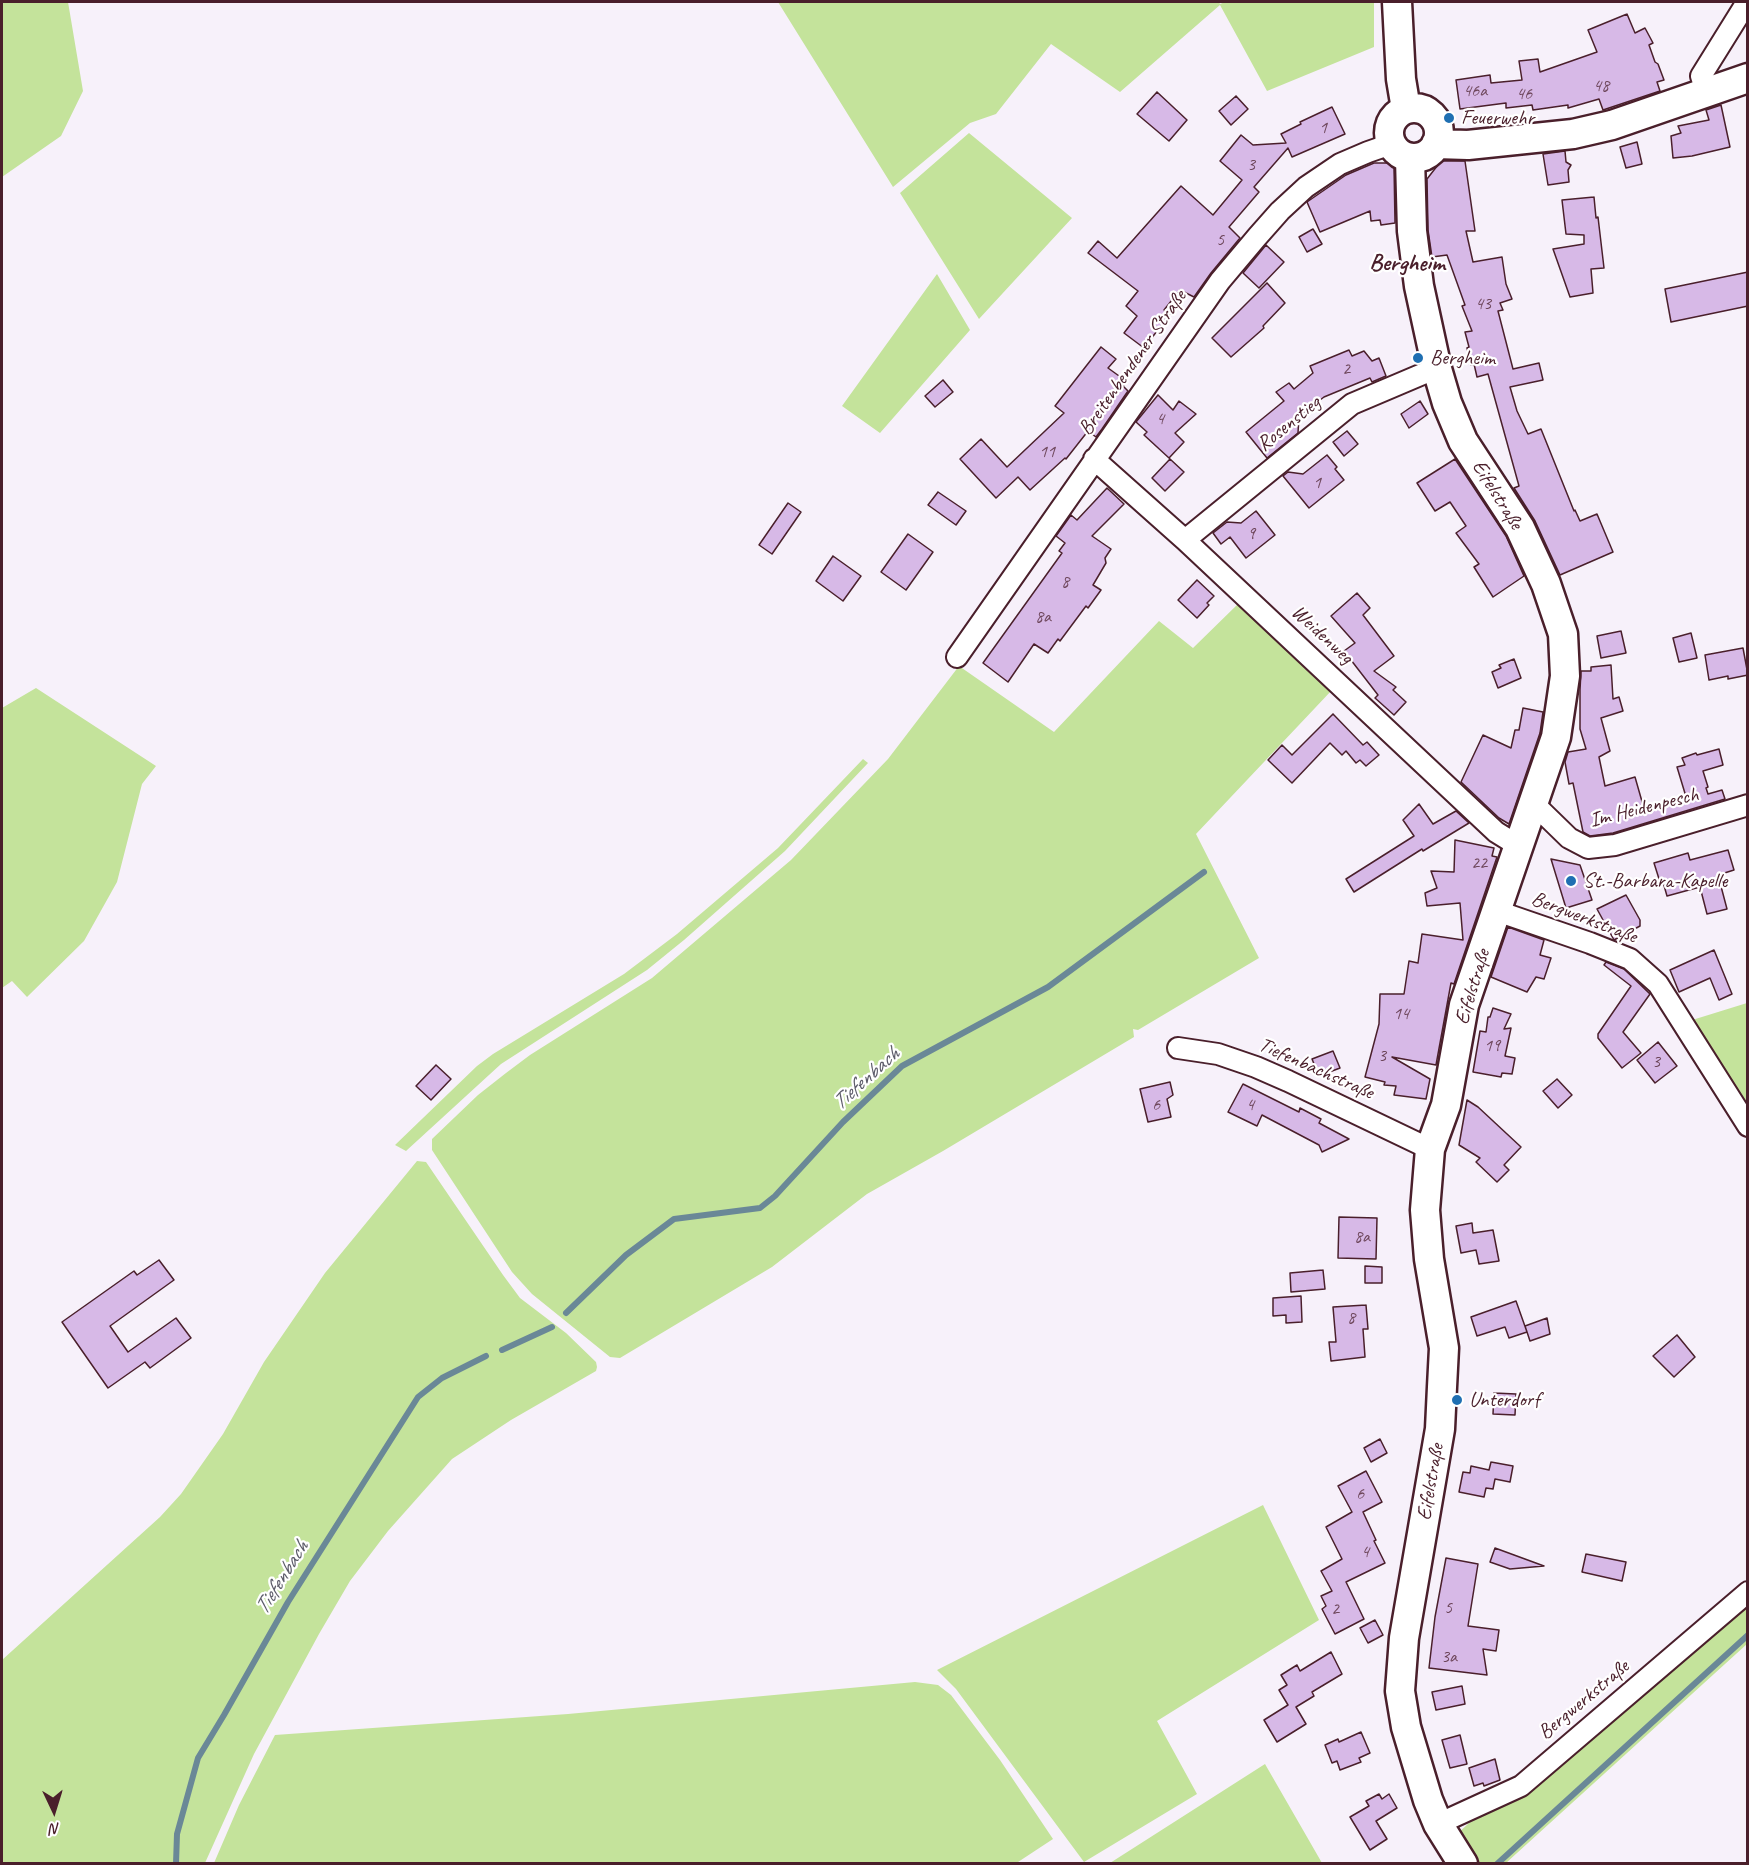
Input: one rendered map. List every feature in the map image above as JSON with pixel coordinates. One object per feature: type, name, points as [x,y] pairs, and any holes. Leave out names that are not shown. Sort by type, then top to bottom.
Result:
[{"type":"street","points":[[1397,2],[1401,79],[1406,110]]},
{"type":"street","points":[[1706,92],[1701,76],[1747,2]]},
{"type":"street","points":[[1436,144],[1468,146],[1574,134],[1612,125],[1748,78]]},
{"type":"street","points":[[1414,108],[1430,114],[1438,127],[1436,144],[1425,155],[1404,160],[1389,137],[1391,123],[1400,112],[1414,108]]},
{"type":"street","name":"Breitenbendener Straße","points":[[957,657],[1220,281],[1280,211],[1306,187],[1340,164],[1368,152],[1404,160]]},
{"type":"street","name":"Eifelstraße","points":[[1404,160],[1419,286],[1437,369],[1447,403],[1463,441],[1520,528],[1546,584],[1563,634],[1565,676],[1556,737],[1517,845],[1464,1005],[1446,1105],[1430,1149],[1425,1210],[1429,1259],[1444,1348],[1440,1429],[1404,1638],[1400,1691],[1406,1727],[1428,1800],[1438,1824]]},
{"type":"street","name":"Rosenstieg","points":[[1185,540],[1352,404],[1437,369]]},
{"type":"street","name":"Weidenweg","points":[[1094,459],[1185,540],[1496,832],[1517,845]]},
{"type":"street","name":"Im Heidenpesch","points":[[1532,802],[1569,838],[1588,848],[1615,845],[1748,805]]},
{"type":"street","name":"Bergwerkstraße","points":[[1497,911],[1630,959],[1658,984],[1748,1126]]},
{"type":"street","name":"Tiefenbachstraße","points":[[1178,1048],[1218,1054],[1256,1067],[1430,1149]]},
{"type":"street","name":"Bergwerkstraße","points":[[1438,1824],[1521,1786],[1748,1592]]},
{"type":"street","points":[[1438,1824],[1442,1863]]},
{"type":"street","points":[[1438,1824],[1463,1863]]},
{"type":"green space","points":[[2,2],[68,2],[83,91],[61,136],[2,177]]},
{"type":"green space","points":[[778,2],[1219,2],[1220,4],[1225,2],[1374,2],[1374,47],[1267,91],[1220,5],[1120,92],[1051,44],[996,114],[970,123],[893,187]]},
{"type":"green space","points":[[969,133],[1072,218],[979,319],[900,193]]},
{"type":"green space","points":[[937,274],[970,330],[880,433],[842,406]]},
{"type":"green space","points":[[1239,603],[1332,690],[1196,834],[1259,958],[1138,1030],[1133,1029],[1134,1037],[867,1194],[772,1267],[620,1358],[610,1357],[532,1294],[512,1272],[432,1150],[432,1139],[478,1095],[530,1055],[652,978],[791,860],[888,759],[959,666],[1054,732],[1159,621],[1193,648]]},
{"type":"green space","points":[[36,688],[156,766],[142,784],[117,882],[84,941],[27,997],[12,981],[2,988],[2,708]]},
{"type":"green space","points":[[863,759],[868,763],[785,851],[684,940],[647,970],[501,1064],[406,1151],[395,1145],[477,1066],[493,1054],[624,974],[677,934],[778,848]]},
{"type":"green space","points":[[1747,1003],[1747,1115],[1689,1021]]},
{"type":"green space","points":[[417,1161],[426,1162],[520,1298],[566,1333],[596,1362],[596,1371],[511,1420],[452,1459],[388,1531],[350,1581],[319,1634],[254,1754],[205,1863],[2,1863],[2,1660],[160,1517],[181,1494],[223,1434],[264,1362],[325,1273]]},
{"type":"green space","points":[[1263,1505],[1319,1620],[1157,1721],[1197,1794],[1084,1862],[956,1689],[937,1670]]},
{"type":"green space","points":[[1747,1597],[1747,1644],[1506,1863],[1475,1863],[1455,1836],[1469,1823],[1523,1789]]},
{"type":"green space","points":[[915,1682],[938,1685],[951,1695],[1000,1760],[1053,1839],[1015,1864],[214,1863],[239,1805],[275,1735],[568,1714]]},
{"type":"green space","points":[[1265,1764],[1322,1863],[1110,1863]]},
{"type":"building","points":[[1627,14],[1635,33],[1645,28],[1653,43],[1649,45],[1664,80],[1657,82],[1660,91],[1603,110],[1599,99],[1568,108],[1568,105],[1533,110],[1532,105],[1506,108],[1506,103],[1460,109],[1456,80],[1490,75],[1491,83],[1522,80],[1519,61],[1538,59],[1540,72],[1597,52],[1588,30]]},
{"type":"building","points":[[1157,92],[1187,120],[1169,141],[1137,114]]},
{"type":"building","points":[[1236,96],[1248,109],[1231,125],[1219,111]]},
{"type":"building","points":[[1721,105],[1730,147],[1673,158],[1671,136],[1681,133],[1678,126],[1709,120],[1706,110]]},
{"type":"building","points":[[1332,107],[1345,134],[1292,157],[1288,148],[1254,187],[1259,192],[1229,227],[1240,238],[1194,297],[1180,290],[1164,310],[1170,314],[1144,348],[1124,333],[1137,316],[1126,306],[1138,291],[1088,253],[1098,241],[1117,258],[1181,186],[1213,215],[1242,180],[1220,161],[1241,135],[1253,145],[1286,143],[1281,134]]},
{"type":"building","points":[[1637,142],[1642,164],[1626,168],[1620,147]]},
{"type":"building","points":[[1565,151],[1566,162],[1571,165],[1568,170],[1569,182],[1548,185],[1543,154]]},
{"type":"building","points":[[1441,161],[1465,161],[1475,231],[1466,231],[1473,262],[1502,257],[1506,284],[1512,299],[1500,303],[1503,310],[1498,311],[1513,369],[1539,363],[1543,380],[1510,387],[1517,411],[1528,434],[1541,429],[1580,521],[1597,514],[1613,552],[1560,575],[1535,521],[1514,488],[1519,486],[1488,374],[1477,377],[1474,364],[1471,365],[1465,332],[1472,331],[1447,255],[1432,257],[1428,230],[1427,179]]},
{"type":"building","points":[[1374,163],[1393,163],[1395,223],[1381,225],[1380,220],[1371,221],[1370,211],[1320,232],[1307,202],[1346,175]]},
{"type":"building","points":[[1594,197],[1604,268],[1591,269],[1593,293],[1570,297],[1553,249],[1584,244],[1584,235],[1566,234],[1562,200]]},
{"type":"building","points":[[1313,229],[1322,244],[1307,252],[1299,237]]},
{"type":"building","points":[[1266,245],[1284,262],[1259,288],[1243,273]]},
{"type":"building","points":[[1748,272],[1748,306],[1671,322],[1665,289]]},
{"type":"building","points":[[1267,283],[1285,303],[1263,326],[1264,328],[1231,357],[1212,338]]},
{"type":"building","points":[[1101,347],[1116,359],[1108,368],[1126,381],[1123,386],[1128,391],[1102,429],[1096,437],[1088,431],[1066,459],[1030,490],[1018,477],[996,498],[960,459],[981,439],[1007,467],[1064,413],[1055,406]]},
{"type":"building","points":[[1349,350],[1352,356],[1364,351],[1372,361],[1379,358],[1386,376],[1372,382],[1370,378],[1324,397],[1299,416],[1298,433],[1267,458],[1246,432],[1284,401],[1276,392],[1289,383],[1294,389],[1313,373],[1310,366]]},
{"type":"building","points":[[943,380],[953,392],[935,407],[925,396]]},
{"type":"building","points":[[1158,395],[1173,410],[1179,401],[1196,414],[1175,433],[1184,442],[1169,458],[1144,435],[1147,432],[1136,422]]},
{"type":"building","points":[[1420,401],[1428,414],[1409,428],[1401,414]]},
{"type":"building","points":[[1347,431],[1358,444],[1344,456],[1333,442]]},
{"type":"building","points":[[1327,455],[1344,480],[1309,508],[1283,476],[1288,472],[1303,474]]},
{"type":"building","points":[[1170,459],[1184,472],[1165,491],[1152,478]]},
{"type":"building","points":[[1455,459],[1506,536],[1524,576],[1493,597],[1474,567],[1479,564],[1456,533],[1466,526],[1450,502],[1435,511],[1417,483]]},
{"type":"building","points":[[1107,488],[1124,504],[1092,536],[1111,549],[1093,585],[1101,590],[1048,653],[1034,644],[1008,682],[983,663],[1062,553],[1059,551],[1065,543],[1056,536],[1071,515],[1077,520]]},
{"type":"building","points":[[938,492],[966,511],[956,525],[928,505]]},
{"type":"building","points":[[788,503],[801,512],[772,554],[759,545]]},
{"type":"building","points":[[1256,511],[1275,535],[1246,558],[1230,537],[1221,544],[1213,533],[1227,522],[1241,523]]},
{"type":"building","points":[[908,534],[933,552],[906,590],[881,572]]},
{"type":"building","points":[[833,556],[861,576],[843,601],[816,581]]},
{"type":"building","points":[[1197,580],[1214,596],[1197,618],[1178,600]]},
{"type":"building","points":[[1357,593],[1370,608],[1363,615],[1394,656],[1374,671],[1396,687],[1393,690],[1406,702],[1394,715],[1375,698],[1378,695],[1344,651],[1355,643],[1331,616]]},
{"type":"building","points":[[1621,631],[1626,653],[1601,658],[1597,636]]},
{"type":"building","points":[[1691,633],[1697,658],[1679,662],[1673,638]]},
{"type":"building","points":[[1743,648],[1748,675],[1709,680],[1705,655]]},
{"type":"building","points":[[1514,659],[1521,678],[1498,688],[1492,672],[1501,668],[1499,665]]},
{"type":"building","points":[[1611,665],[1613,699],[1619,697],[1623,711],[1601,718],[1610,751],[1599,757],[1605,786],[1635,777],[1645,812],[1687,800],[1677,767],[1685,765],[1682,758],[1719,749],[1723,765],[1703,771],[1708,794],[1722,790],[1725,799],[1613,833],[1590,836],[1583,832],[1573,783],[1569,784],[1565,762],[1568,752],[1586,749],[1580,729],[1581,671],[1591,671],[1591,667]]},
{"type":"building","points":[[1523,708],[1543,712],[1540,733],[1509,824],[1499,818],[1461,782],[1483,735],[1511,748],[1515,730],[1519,730]]},
{"type":"building","points":[[1333,714],[1363,745],[1367,742],[1379,755],[1366,766],[1360,760],[1356,763],[1346,751],[1342,755],[1330,743],[1292,783],[1268,760],[1282,745],[1292,755]]},
{"type":"building","points":[[1419,804],[1433,824],[1456,811],[1469,823],[1423,851],[1422,849],[1354,892],[1346,879],[1414,836],[1403,820]]},
{"type":"building","points":[[1455,840],[1494,848],[1492,856],[1497,857],[1454,984],[1451,983],[1436,1065],[1392,1057],[1430,1079],[1426,1099],[1394,1095],[1396,1086],[1384,1085],[1385,1082],[1365,1077],[1379,1024],[1380,994],[1404,994],[1409,961],[1418,963],[1422,934],[1463,940],[1460,903],[1427,906],[1425,893],[1437,888],[1431,871],[1454,872]]},
{"type":"building","points":[[1728,850],[1734,870],[1718,875],[1727,909],[1707,914],[1700,887],[1667,896],[1654,863],[1688,853],[1690,860]]},
{"type":"building","name":"St.-Barbara-Kapelle","points":[[1551,859],[1580,865],[1592,900],[1566,908]]},
{"type":"building","points":[[1626,895],[1640,920],[1640,926],[1614,940],[1597,909]]},
{"type":"building","points":[[1508,927],[1544,940],[1540,955],[1551,958],[1544,979],[1536,977],[1527,992],[1491,977]]},
{"type":"building","points":[[1714,950],[1732,994],[1719,1000],[1710,978],[1679,992],[1670,970]]},
{"type":"building","points":[[1606,962],[1624,969],[1650,994],[1623,1032],[1641,1053],[1622,1068],[1598,1038],[1598,1034],[1631,986],[1604,965]]},
{"type":"building","points":[[1493,1008],[1511,1014],[1504,1029],[1511,1028],[1505,1056],[1515,1058],[1512,1074],[1502,1073],[1501,1077],[1473,1072],[1480,1031],[1486,1032],[1488,1017]]},
{"type":"building","points":[[1658,1042],[1677,1066],[1655,1083],[1637,1060]]},
{"type":"building","points":[[1333,1051],[1340,1068],[1319,1076],[1312,1059]]},
{"type":"building","points":[[436,1065],[451,1079],[431,1100],[416,1086]]},
{"type":"building","points":[[1557,1079],[1572,1095],[1558,1108],[1543,1091]]},
{"type":"building","points":[[1170,1082],[1173,1095],[1167,1099],[1171,1117],[1148,1122],[1140,1089]]},
{"type":"building","points":[[1243,1084],[1299,1112],[1300,1108],[1321,1119],[1319,1123],[1349,1139],[1322,1152],[1319,1145],[1262,1115],[1257,1126],[1228,1112]]},
{"type":"building","points":[[1467,1100],[1478,1107],[1521,1147],[1504,1165],[1509,1170],[1497,1182],[1476,1162],[1480,1158],[1459,1145]]},
{"type":"building","points":[[1339,1217],[1377,1218],[1376,1259],[1338,1258]]},
{"type":"building","points":[[1472,1223],[1473,1233],[1493,1230],[1499,1261],[1479,1264],[1476,1250],[1461,1253],[1456,1226]]},
{"type":"building","points":[[159,1260],[174,1280],[110,1326],[128,1352],[176,1318],[191,1338],[150,1368],[145,1362],[108,1388],[62,1322],[134,1271],[137,1275]]},
{"type":"building","points":[[1365,1266],[1382,1267],[1382,1283],[1365,1283]]},
{"type":"building","points":[[1323,1270],[1325,1289],[1291,1292],[1290,1273]]},
{"type":"building","points":[[1301,1296],[1302,1322],[1286,1323],[1286,1315],[1273,1316],[1273,1298]]},
{"type":"building","points":[[1516,1301],[1527,1332],[1509,1338],[1505,1327],[1477,1336],[1471,1317]]},
{"type":"building","points":[[1366,1305],[1368,1329],[1363,1329],[1365,1357],[1331,1361],[1329,1342],[1336,1342],[1333,1307]]},
{"type":"building","points":[[1547,1318],[1550,1334],[1530,1341],[1525,1326]]},
{"type":"building","points":[[1677,1335],[1695,1357],[1674,1377],[1653,1356]]},
{"type":"building","points":[[1494,1393],[1516,1394],[1515,1415],[1493,1414]]},
{"type":"building","points":[[1380,1439],[1387,1453],[1371,1462],[1364,1448]]},
{"type":"building","points":[[1491,1462],[1513,1466],[1510,1482],[1495,1479],[1493,1489],[1486,1488],[1484,1497],[1459,1492],[1463,1472],[1470,1473],[1471,1466],[1489,1470]]},
{"type":"building","points":[[1366,1471],[1382,1502],[1363,1512],[1385,1563],[1346,1582],[1364,1619],[1335,1634],[1322,1609],[1326,1606],[1321,1596],[1332,1591],[1321,1571],[1342,1559],[1326,1527],[1352,1512],[1338,1486]]},
{"type":"building","points":[[1495,1548],[1544,1566],[1510,1569],[1490,1562]]},
{"type":"building","points":[[1586,1554],[1626,1562],[1622,1581],[1582,1572]]},
{"type":"building","points":[[1446,1558],[1478,1564],[1468,1626],[1499,1630],[1496,1651],[1483,1649],[1487,1675],[1429,1668],[1435,1617]]},
{"type":"building","points":[[1375,1620],[1383,1635],[1368,1643],[1360,1628]]},
{"type":"building","points":[[1331,1652],[1342,1674],[1312,1692],[1314,1696],[1296,1707],[1306,1724],[1277,1742],[1264,1720],[1288,1705],[1279,1690],[1287,1685],[1281,1675],[1297,1665],[1300,1671]]},
{"type":"building","points":[[1462,1686],[1465,1704],[1436,1710],[1432,1692]]},
{"type":"building","points":[[1361,1732],[1370,1753],[1359,1758],[1361,1762],[1340,1770],[1337,1761],[1332,1763],[1325,1745],[1338,1739],[1339,1742]]},
{"type":"building","points":[[1460,1735],[1467,1764],[1450,1768],[1442,1740]]},
{"type":"building","points":[[1495,1759],[1500,1780],[1484,1786],[1483,1783],[1474,1786],[1469,1768]]},
{"type":"building","points":[[1379,1794],[1382,1799],[1389,1794],[1397,1808],[1376,1821],[1387,1839],[1370,1850],[1350,1817],[1369,1806],[1366,1801]]},
{"type":"waterway","name":"Tiefenbach","points":[[566,1313],[626,1255],[674,1219],[760,1208],[775,1196],[843,1122],[902,1066],[1048,987],[1204,872]]},
{"type":"waterway","name":"Tiefenbach","points":[[502,1350],[552,1327]]},
{"type":"waterway","name":"Tiefenbach","points":[[176,1864],[177,1834],[198,1758],[288,1602],[418,1397],[442,1378],[486,1356]]},
{"type":"waterway","points":[[1497,1864],[1748,1635]]},
{"type":"place","name":"Feuerwehr","points":[[1449,118]]},
{"type":"place","name":"Bergheim","points":[[1418,358]]},
{"type":"place","name":"St.-Barbara-Kapelle","points":[[1571,881]]},
{"type":"place","name":"Unterdorf","points":[[1457,1400]]},
{"type":"district","name":"Bergheim","points":[[1407,264]]}]
